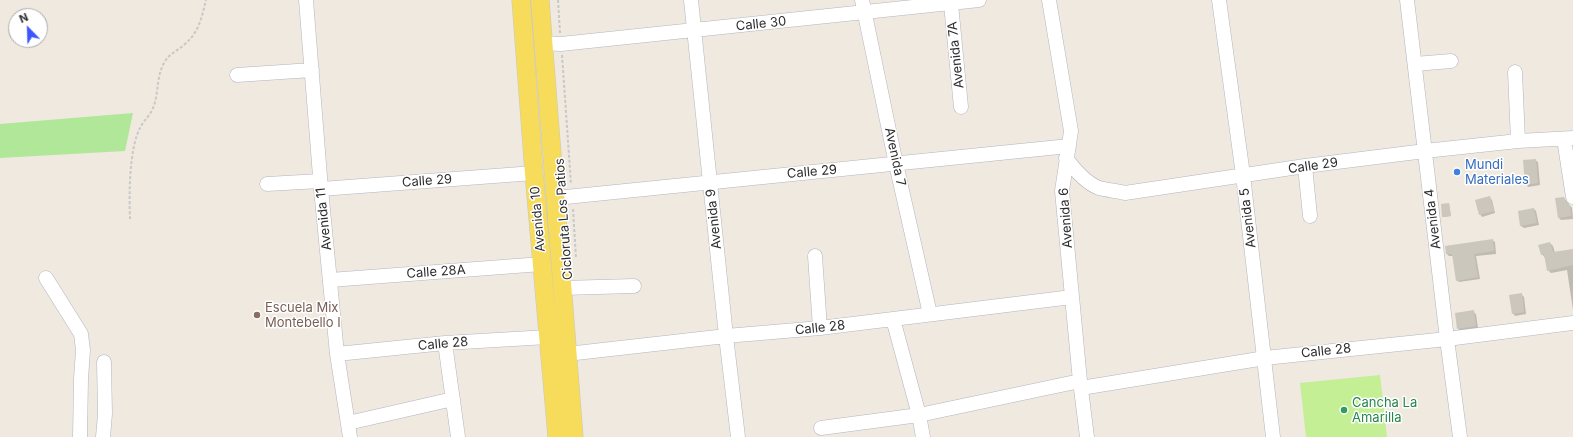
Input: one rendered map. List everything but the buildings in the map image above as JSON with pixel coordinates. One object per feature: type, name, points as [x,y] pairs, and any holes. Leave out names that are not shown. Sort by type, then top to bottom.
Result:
[{"type":"main road","name":"Avenida 10","points":[[521,0],[534,173],[557,437]]},
{"type":"main road","name":"Avenida 10","points":[[540,0],[552,44],[564,197],[562,288],[566,354],[574,437]]},
{"type":"street","name":"Avenida 11","points":[[306,0],[320,185],[338,354],[349,430]]},
{"type":"street","name":"Avenida 9","points":[[691,0],[738,437]]},
{"type":"street","name":"Calle 30","points":[[552,44],[694,31],[863,6],[951,4],[979,0]]},
{"type":"street","name":"Avenida 6","points":[[1050,0],[1071,131],[1062,191],[1087,437]]},
{"type":"street","name":"Avenida 5","points":[[1219,0],[1243,175],[1273,437]]},
{"type":"street","name":"Avenida 4","points":[[1407,0],[1460,437]]},
{"type":"street","name":"Avenida 7A","points":[[951,4],[961,107]]},
{"type":"street","name":"Avenida 7","points":[[863,6],[896,164],[930,314]]},
{"type":"street","points":[[1415,64],[1451,61]]},
{"type":"street","points":[[237,76],[312,70]]},
{"type":"street","points":[[1515,72],[1518,141]]},
{"type":"street","points":[[1568,138],[1573,197]]},
{"type":"street","name":"Calle 29","points":[[564,197],[710,181],[896,164],[1068,152],[1073,168],[1098,188],[1125,192],[1305,166],[1425,151],[1518,141],[1568,138]]},
{"type":"street","points":[[1305,166],[1310,216]]},
{"type":"street","name":"Calle 29","points":[[267,184],[320,185],[534,173]]},
{"type":"street","points":[[815,256],[820,328]]},
{"type":"street","name":"Calle 28A","points":[[330,280],[542,264]]},
{"type":"street","points":[[46,278],[81,334],[83,350],[80,437]]},
{"type":"street","points":[[562,288],[634,286]]},
{"type":"street","name":"Calle 28","points":[[566,354],[726,336],[820,328],[1072,297]]},
{"type":"street","points":[[893,319],[919,415],[923,437]]},
{"type":"street","name":"Calle 28","points":[[821,428],[919,415],[1081,384],[1265,358],[1447,339],[1573,323]]},
{"type":"street","name":"Calle 28","points":[[338,354],[445,343],[548,337]]},
{"type":"street","points":[[445,343],[458,437]]},
{"type":"street","points":[[103,437],[105,414],[104,362]]},
{"type":"street","points":[[349,430],[453,399]]},
{"type":"path","points":[[130,219],[130,177],[136,141],[140,128],[153,108],[163,64],[172,52],[185,45],[194,34],[199,26],[206,0]]},
{"type":"path","name":"Cicloruta Los Patios","points":[[558,0],[552,44],[564,197],[576,264]]},
{"type":"green space","points":[[133,113],[125,151],[0,158],[0,124]]},
{"type":"green space","name":"Cancha La Amarilla","points":[[1380,375],[1387,437],[1306,437],[1300,383]]},
{"type":"place","name":"Mundi Materiales","points":[[1457,172]]},
{"type":"place","name":"Escuela Mix Montebello I","points":[[257,315]]},
{"type":"place","name":"Cancha La Amarilla","points":[[1344,410]]}]
